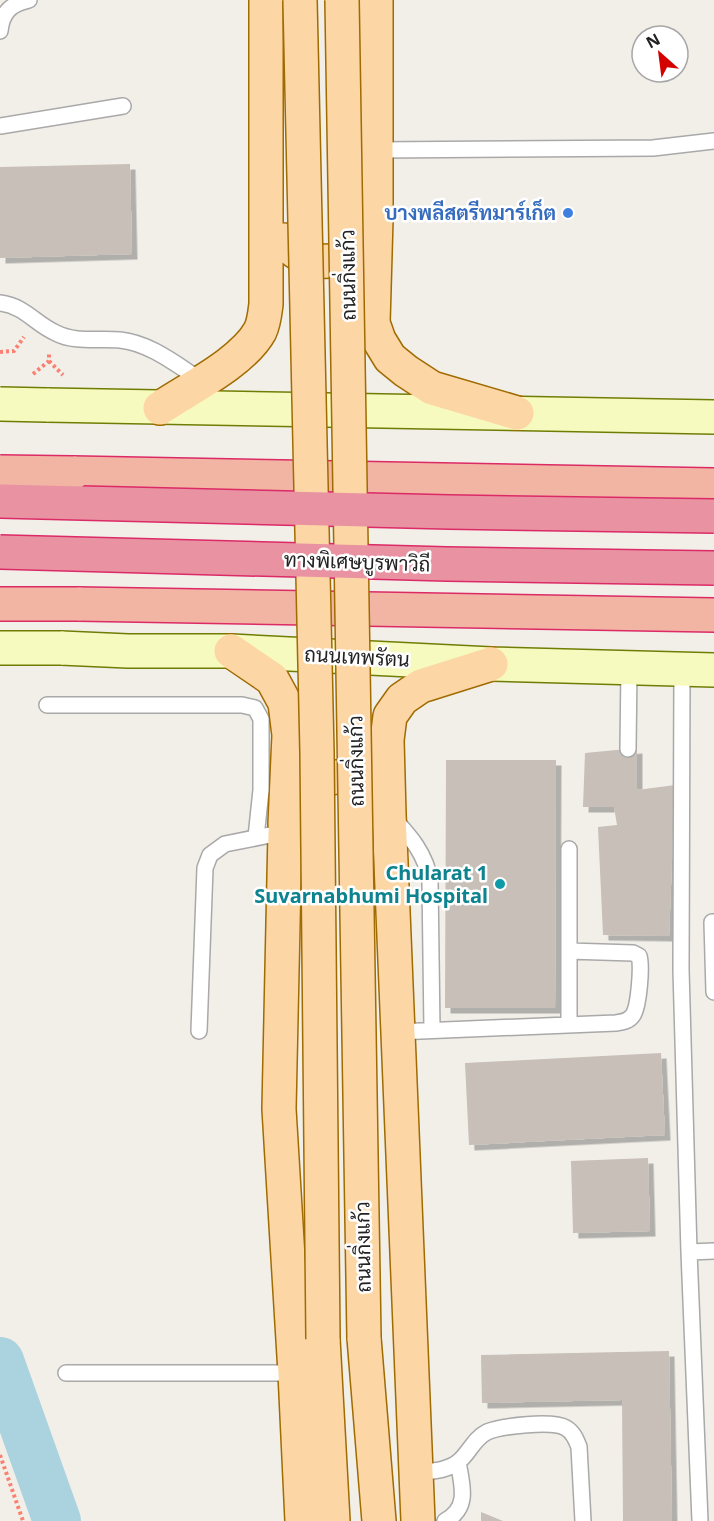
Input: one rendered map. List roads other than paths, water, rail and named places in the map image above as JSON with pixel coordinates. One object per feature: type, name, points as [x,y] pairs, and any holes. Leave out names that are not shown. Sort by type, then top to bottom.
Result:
[{"type":"highway","points":[[0,472],[714,485]]},
{"type":"highway","points":[[0,501],[460,513],[714,516]]},
{"type":"highway","name":"ทางพิเศษบูรพาวิถี","points":[[0,552],[447,564],[714,568]]},
{"type":"highway","points":[[0,603],[714,615]]},
{"type":"main road","points":[[160,408],[232,362],[250,346],[261,329],[266,304],[266,0]]},
{"type":"main road","name":"ถนนกิ่งแก้ว","points":[[300,0],[317,741],[323,1339],[333,1521]]},
{"type":"main road","name":"ถนนกิ่งแก้ว","points":[[342,0],[364,1338],[379,1521]]},
{"type":"main road","points":[[376,0],[377,150],[373,322],[379,340],[390,358],[432,388],[517,413]]},
{"type":"main road","points":[[267,217],[290,247],[308,259],[330,262],[351,254],[376,219]]},
{"type":"main road","points":[[0,404],[714,417]]},
{"type":"main road","name":"ถนนเทพรัตน","points":[[0,648],[231,651],[491,664],[698,670]]},
{"type":"main road","points":[[231,651],[272,680],[285,703],[290,735],[270,834],[279,1109],[302,1521]]},
{"type":"main road","points":[[418,1521],[387,740],[390,716],[402,699],[421,686],[491,664]]},
{"type":"main road","points":[[270,834],[291,805],[309,789],[332,777],[343,777],[364,787],[389,814]]},
{"type":"lane","points":[[0,31],[1,20],[8,9],[19,2],[29,0]]},
{"type":"lane","points":[[0,126],[123,106]]},
{"type":"lane","points":[[377,150],[653,148],[714,141]]},
{"type":"lane","points":[[0,303],[11,304],[55,333],[69,338],[121,340],[137,344],[157,352],[202,381]]},
{"type":"lane","points":[[628,749],[629,668]]},
{"type":"lane","points":[[698,670],[681,970],[700,1521]]},
{"type":"lane","points":[[47,705],[242,705],[255,708],[261,719],[261,790],[270,834],[225,844],[210,855],[205,868],[199,1031]]},
{"type":"lane","points":[[389,814],[408,834],[427,866],[432,1030]]},
{"type":"lane","points":[[569,849],[569,1025]]},
{"type":"lane","points":[[714,922],[712,922],[714,992]]},
{"type":"lane","points":[[397,1032],[624,1022],[632,1017],[636,1008],[641,961],[639,956],[633,953],[569,951]]},
{"type":"lane","points":[[689,1252],[714,1251]]},
{"type":"lane","points":[[66,1373],[295,1372]]},
{"type":"lane","points":[[417,1473],[446,1468],[458,1462],[477,1439],[488,1432],[516,1426],[555,1424],[566,1428],[576,1437],[579,1447],[583,1521]]},
{"type":"lane","points":[[445,1521],[459,1511],[464,1498],[458,1462]]},
{"type":"waterway","points":[[0,1361],[57,1521]]},
{"type":"place","name":"บางพลีสตรีทมาร์เก็ต","points":[[568,213]]},
{"type":"place","name":"Chularat 1 Suvarnabhumi Hospital","points":[[500,884]]}]
